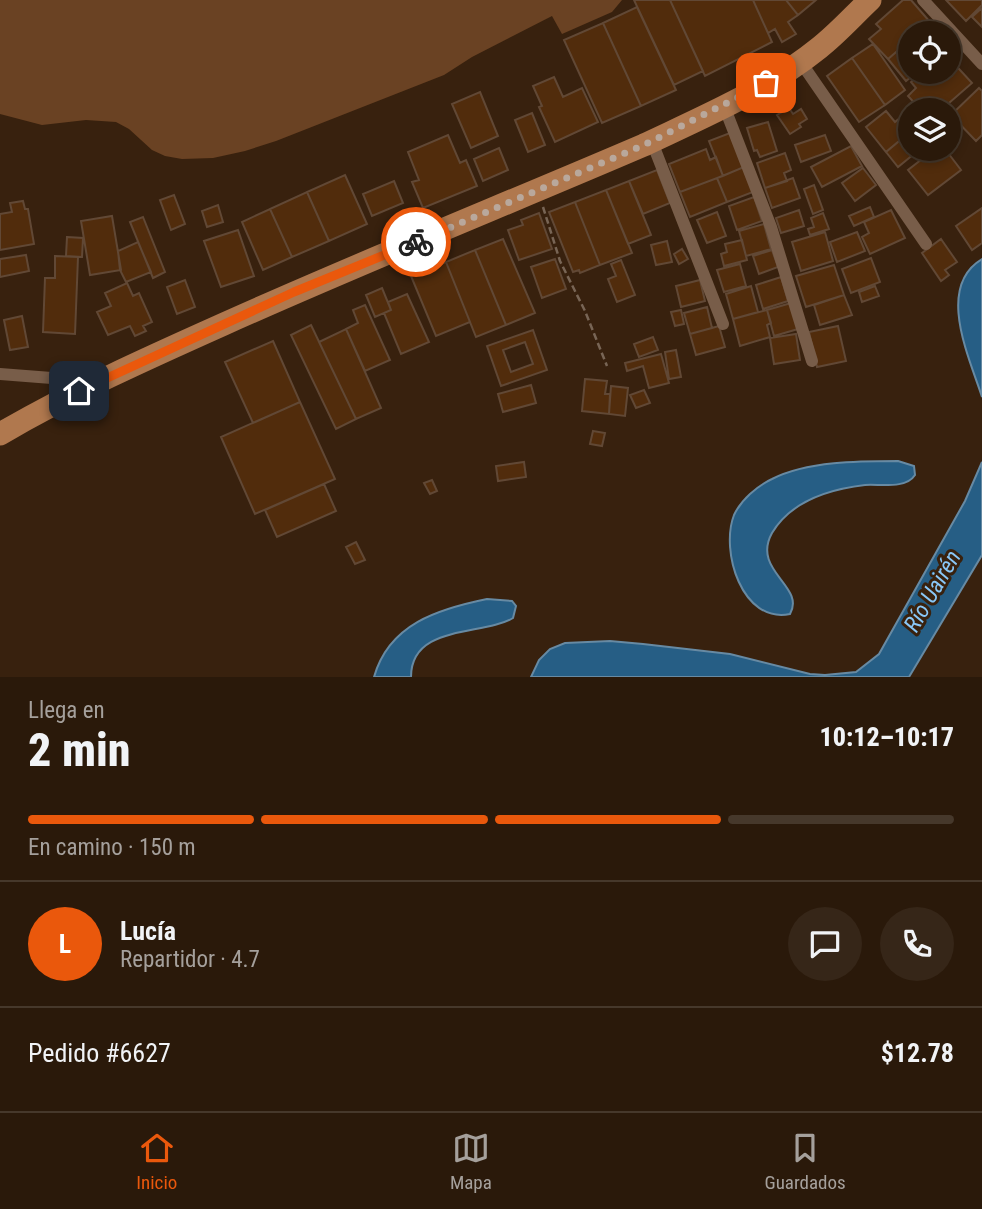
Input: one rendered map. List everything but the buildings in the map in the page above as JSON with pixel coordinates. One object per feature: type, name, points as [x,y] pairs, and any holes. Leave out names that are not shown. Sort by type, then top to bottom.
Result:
[{"type":"highway","points":[[0,434],[97,382],[294,292],[652,142],[724,106],[800,61],[819,48],[870,0]]},
{"type":"street","points":[[923,0],[982,64]]},
{"type":"street","points":[[800,61],[926,244]]},
{"type":"street","points":[[724,106],[771,227],[812,361]]},
{"type":"street","points":[[652,142],[723,324]]},
{"type":"street","points":[[0,374],[97,382]]},
{"type":"path","points":[[538,191],[560,261],[585,311],[607,366]]},
{"type":"shaded area","points":[[0,0],[622,0],[612,12],[562,34],[552,16],[472,57],[444,75],[276,141],[213,158],[182,159],[152,150],[129,129],[116,122],[86,120],[42,125],[0,114]]},
{"type":"water","points":[[982,259],[982,397],[964,344],[958,305],[960,287],[968,271]]},
{"type":"water","points":[[898,461],[914,466],[915,475],[911,479],[899,484],[865,485],[839,490],[813,499],[790,513],[772,533],[767,546],[768,558],[791,595],[793,604],[790,614],[773,614],[759,608],[747,597],[733,565],[730,530],[737,509],[750,494],[772,479],[817,465]]},
{"type":"water","name":"Río Uairén","points":[[982,462],[982,555],[909,677],[531,677],[539,660],[550,649],[565,643],[610,641],[730,654],[810,674],[856,672],[879,654],[965,501]]},
{"type":"water","points":[[487,599],[512,601],[516,606],[513,618],[500,624],[435,640],[423,648],[414,660],[411,677],[374,677],[381,659],[403,632],[434,614]]},
{"type":"way so far","points":[[416,242],[644,145],[766,83]]},
{"type":"route","points":[[79,391],[294,292],[416,242]]}]
